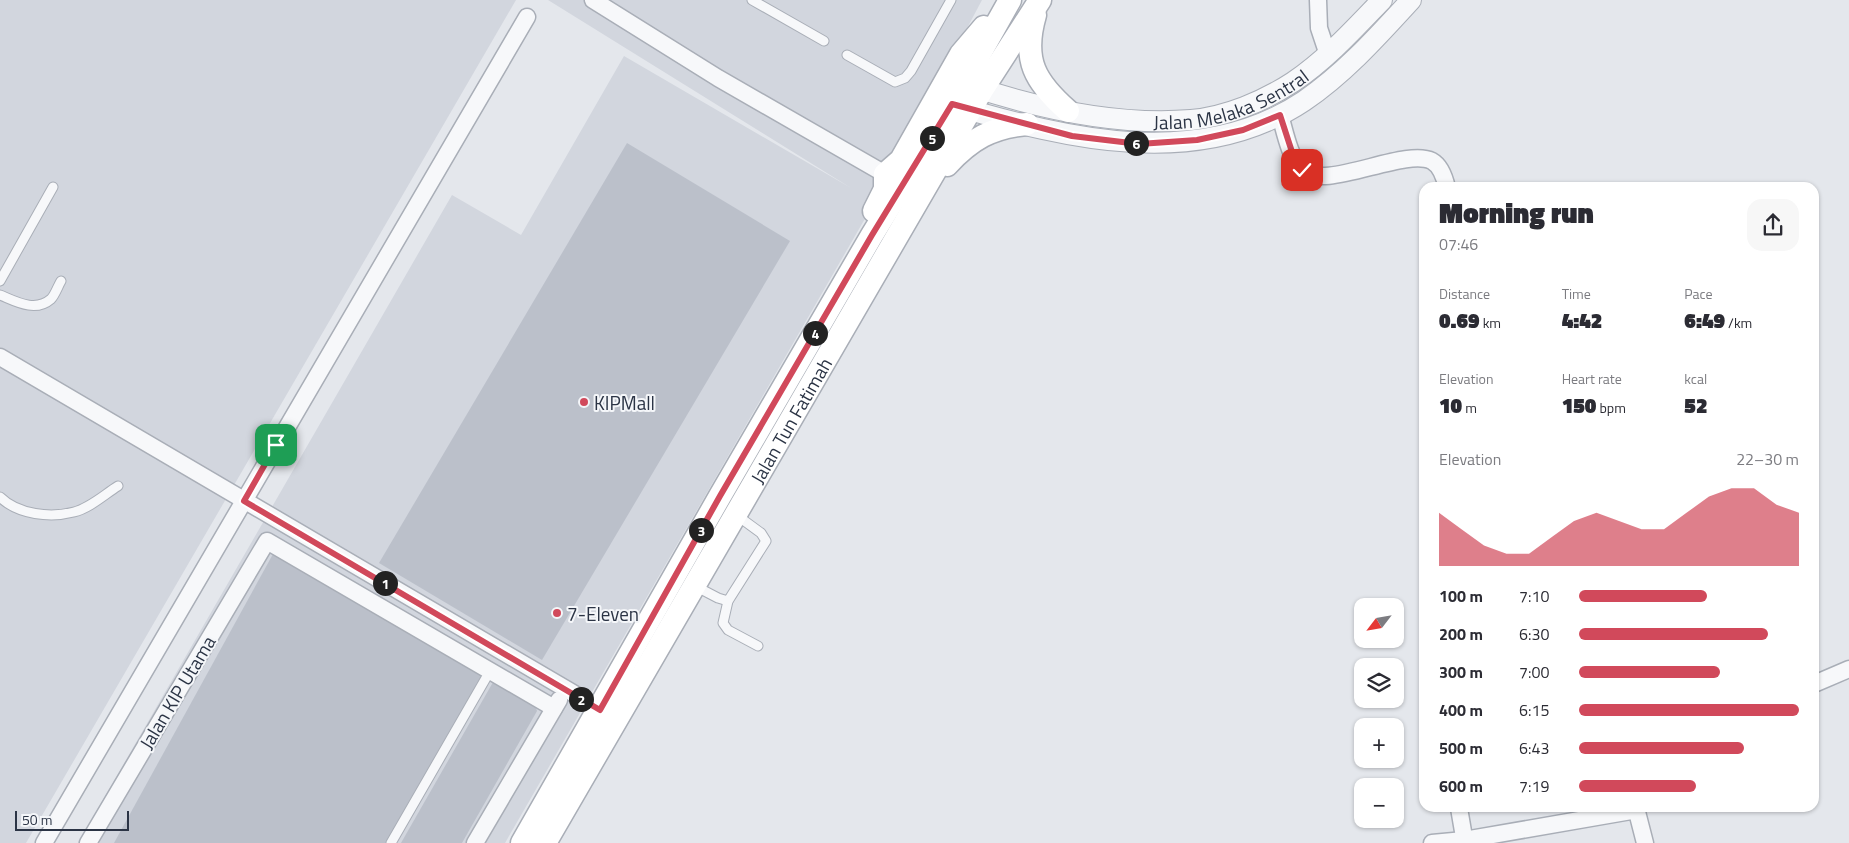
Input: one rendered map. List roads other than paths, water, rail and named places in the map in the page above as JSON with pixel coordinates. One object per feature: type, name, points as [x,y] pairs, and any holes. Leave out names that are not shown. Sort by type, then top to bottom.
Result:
[{"type":"main road","points":[[1040,1],[1031,29],[1029,49],[1031,64],[1039,81],[1052,97],[1068,111]]},
{"type":"main road","name":"Jalan Tun Fatimah","points":[[522,843],[600,710],[720,496],[872,235],[973,87],[1040,1]]},
{"type":"main road","points":[[872,235],[869,227],[872,215],[885,189],[885,174],[901,160],[960,54],[1007,5]]},
{"type":"main road","name":"Jalan Tun Fatimah","points":[[973,87],[1007,5]]},
{"type":"main road","name":"Jalan Tun Fatimah","points":[[545,843],[926,188],[961,107]]},
{"type":"main road","points":[[926,188],[950,162],[979,137],[994,129],[1027,124]]},
{"type":"street","points":[[593,0],[718,78],[885,174]]},
{"type":"street","points":[[1318,0],[1319,28],[1328,55]]},
{"type":"street","name":"Jalan Melaka Sentral","points":[[973,87],[1068,111],[1121,119],[1192,120],[1219,114],[1269,95],[1292,83],[1328,55],[1382,0]]},
{"type":"street","name":"Jalan Melaka Sentral","points":[[961,107],[1081,137],[1139,144],[1168,143],[1243,130],[1280,115],[1304,100],[1340,72],[1411,0]]},
{"type":"street","points":[[44,843],[527,17]]},
{"type":"street","points":[[1280,115],[1293,155],[1302,170],[1313,176],[1348,173],[1396,161],[1422,158],[1433,162],[1440,169],[1445,182]]},
{"type":"street","points":[[0,357],[600,710]]},
{"type":"street","name":"Jalan KIP Utama","points":[[88,843],[267,541],[490,671]]},
{"type":"street","points":[[1819,682],[1849,669]]},
{"type":"street","points":[[490,671],[554,708]]},
{"type":"street","points":[[475,843],[565,689]]},
{"type":"street","points":[[1460,812],[1465,842]]},
{"type":"street","points":[[1432,843],[1465,842],[1620,812]]},
{"type":"street","points":[[1637,812],[1645,843]]},
{"type":"lane","points":[[752,0],[824,41]]},
{"type":"lane","points":[[847,55],[895,82],[905,78],[911,71],[951,0]]},
{"type":"lane","points":[[0,281],[53,187]]},
{"type":"lane","points":[[0,295],[26,306],[40,304],[50,299],[61,281]]},
{"type":"lane","points":[[0,497],[4,501],[27,512],[53,515],[76,511],[118,486]]},
{"type":"lane","points":[[735,514],[761,533],[766,541],[728,601],[723,623],[728,630],[758,646]]},
{"type":"lane","points":[[695,586],[728,601]]},
{"type":"lane","points":[[391,843],[490,671]]},
{"type":"place","name":"KIPMall","points":[[584,402]]},
{"type":"place","name":"7-Eleven","points":[[557,613]]}]
